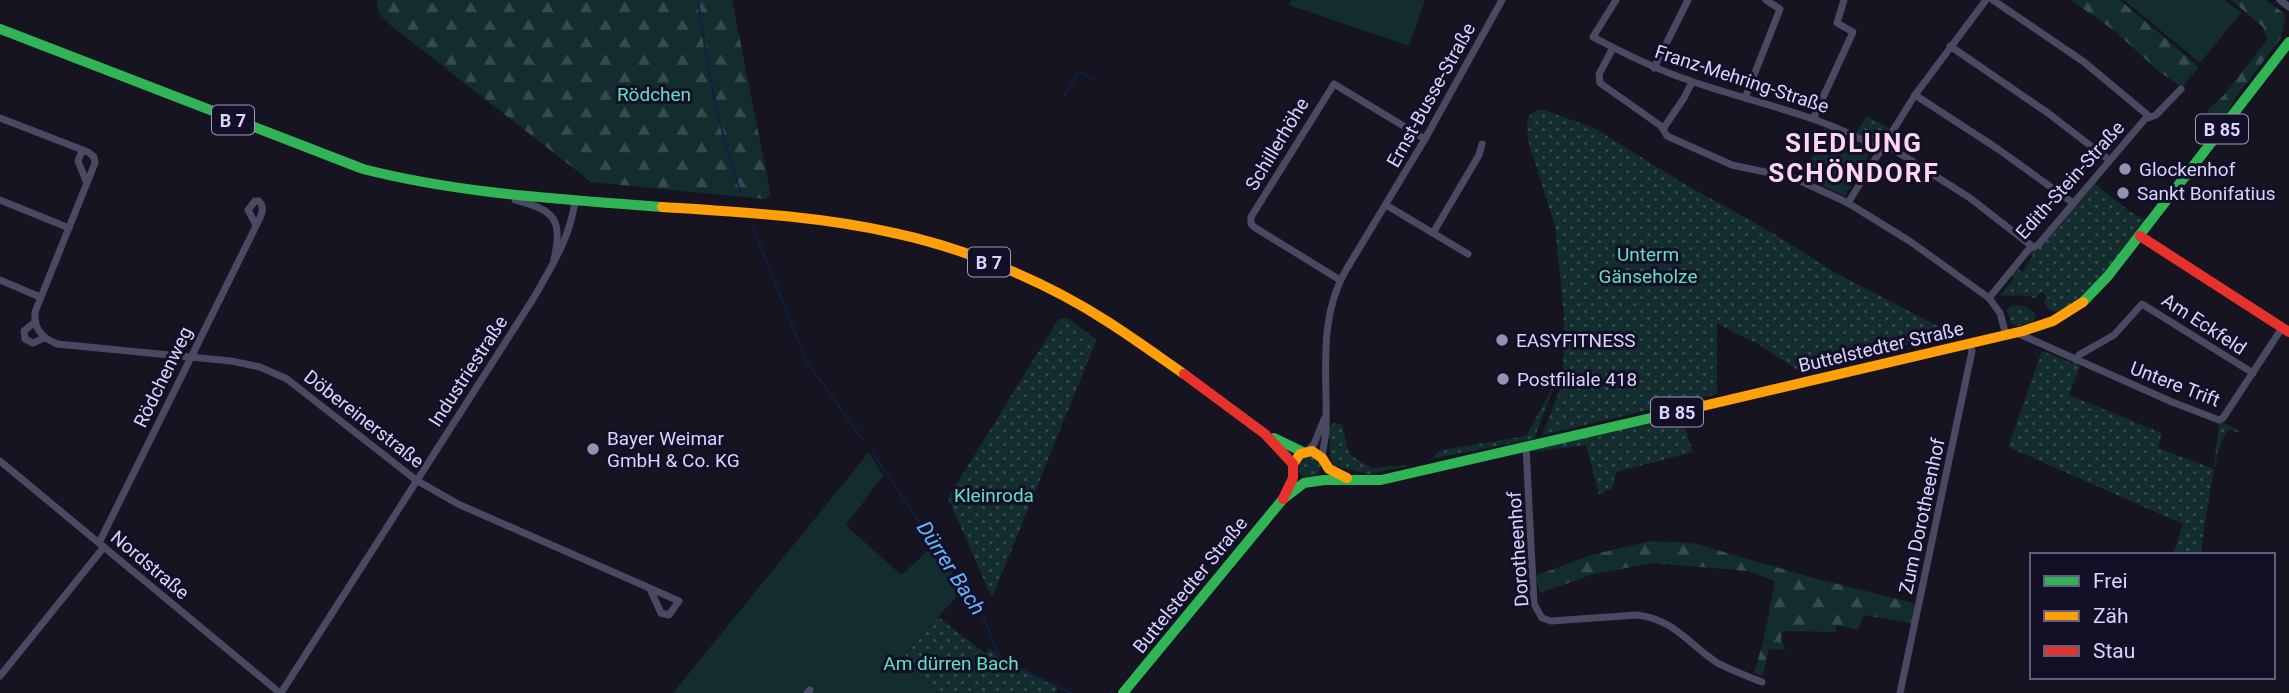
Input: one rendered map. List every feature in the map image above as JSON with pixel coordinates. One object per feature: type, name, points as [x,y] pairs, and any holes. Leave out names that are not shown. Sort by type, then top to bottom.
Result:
[{"type":"main road","name":"B 7","points":[[0,29],[339,161],[406,180],[492,194],[790,216],[851,224],[907,236],[978,258],[1047,288],[1103,319],[1192,379],[1265,434],[1305,452]]},
{"type":"main road","name":"Buttelstedter Straße","points":[[1356,481],[1381,480],[2044,326],[2075,310],[2094,294],[2289,42]]},
{"type":"main road","points":[[2140,236],[2286,330]]},
{"type":"main road","name":"B 7","points":[[1265,434],[1293,469]]},
{"type":"main road","points":[[1283,499],[1297,457],[1305,452],[1316,453],[1332,472],[1356,481]]},
{"type":"main road","points":[[1283,499],[1304,483],[1318,481],[1323,476],[1324,462]]},
{"type":"main road","points":[[1293,469],[1304,483]]},
{"type":"main road","name":"B 85","points":[[1318,481],[1356,481]]},
{"type":"main road","name":"Buttelstedter Straße","points":[[1123,693],[1283,499]]},
{"type":"street","name":"Ernst-Busse-Straße","points":[[1324,462],[1327,327],[1340,280],[1425,139],[1502,0]]},
{"type":"street","name":"Franz-Mehring-Straße","points":[[1616,0],[1594,37],[1654,68],[1692,82],[1814,117],[1883,147],[1970,198],[2034,247]]},
{"type":"street","points":[[1654,68],[1688,0]]},
{"type":"street","points":[[1745,98],[1780,9],[1766,0]]},
{"type":"street","points":[[1814,117],[1853,32],[1837,23],[1844,0]]},
{"type":"street","points":[[1848,203],[1916,95],[1986,0]]},
{"type":"street","points":[[1993,0],[2084,62],[2150,117]]},
{"type":"street","points":[[2280,0],[2289,7]]},
{"type":"street","points":[[1950,46],[2048,113],[2109,160]]},
{"type":"street","points":[[1613,48],[1599,75],[1600,83],[1663,129],[1667,136],[1714,158],[1746,169],[1794,178],[1848,203],[1911,242],[1989,298],[2011,334]]},
{"type":"street","points":[[1663,129],[1692,82]]},
{"type":"street","name":"Schillerhöhe","points":[[1340,280],[1254,227],[1251,217],[1334,84],[1425,139]]},
{"type":"street","name":"Edith-Stein-Straße","points":[[1989,298],[2038,245],[2145,119],[2155,115],[2181,89]]},
{"type":"street","points":[[1916,95],[2073,203]]},
{"type":"street","points":[[0,118],[89,152],[94,157],[95,163],[40,297],[35,322],[44,338]]},
{"type":"street","points":[[1433,233],[1479,155],[1482,144]]},
{"type":"street","points":[[82,151],[78,161],[86,182]]},
{"type":"street","points":[[492,194],[540,207],[552,217],[558,233],[552,266]]},
{"type":"street","points":[[0,200],[69,228]]},
{"type":"street","name":"Industriestraße","points":[[281,693],[373,552],[552,266],[568,235],[575,201]]},
{"type":"street","points":[[1386,205],[1468,254]]},
{"type":"street","name":"Rödchenweg","points":[[0,676],[102,545],[190,357],[256,225]]},
{"type":"street","points":[[0,281],[40,297]]},
{"type":"street","name":"Am Eckfeld","points":[[2076,360],[2114,335],[2142,304],[2253,373]]},
{"type":"street","name":"Döbereinerstraße","points":[[35,322],[24,331],[24,339],[31,343],[44,338],[57,344],[190,357],[260,368],[287,379],[416,480],[458,504],[679,601],[673,612],[664,615],[659,611],[650,589]]},
{"type":"street","name":"Untere Trift","points":[[2011,334],[2214,420],[2224,418],[2253,373],[2286,330]]},
{"type":"street","name":"Zum Dorotheenhof","points":[[1900,693],[1972,351],[1970,345]]},
{"type":"street","name":"Ernst-Busse-Straße","points":[[1305,452],[1314,444],[1325,417]]},
{"type":"street","name":"Dorotheenhof","points":[[1526,447],[1534,604],[1542,618],[1551,621],[1650,616],[1672,627],[1720,664],[1762,682]]},
{"type":"street","name":"Nordstraße","points":[[0,461],[281,693]]},
{"type":"green space","name":"Rödchen","points":[[378,0],[732,0],[771,196],[764,199],[591,182],[389,24],[378,11]]},
{"type":"green space","points":[[1291,0],[1425,0],[1409,46],[1289,5]]},
{"type":"green space","points":[[2071,0],[2120,0],[2199,67],[2182,87],[2158,71],[2116,32]]},
{"type":"green space","points":[[2124,0],[2225,0],[2241,13],[2200,63]]},
{"type":"green space","points":[[2231,0],[2266,0],[2286,15],[2281,38],[2236,97],[2210,137],[2207,111],[2224,95],[2267,40],[2263,27]]},
{"type":"green space","name":"Unterm Gänseholze","points":[[1536,110],[1544,110],[1594,128],[1834,272],[1953,334],[1798,370],[1756,343],[1717,324],[1717,394],[1542,435],[1563,382],[1564,315],[1555,226],[1528,140],[1527,121]]},
{"type":"green space","points":[[1867,116],[1890,129],[1882,141],[1875,142],[1856,133]]},
{"type":"green space","points":[[1825,127],[1869,151],[1862,169],[1845,196],[1804,177]]},
{"type":"green space","points":[[2094,183],[2129,211],[2146,220],[2094,286],[2069,306],[2055,312],[2048,309],[2044,301],[2048,297],[2042,292],[2035,298],[1996,294],[2001,294],[2015,277],[2011,275],[2017,268],[2023,272],[2033,255],[2029,254]]},
{"type":"green space","points":[[2017,305],[2033,312],[2036,317],[2033,322],[2018,326],[2011,323],[2007,310]]},
{"type":"green space","name":"Kleinroda","points":[[1068,318],[1096,341],[992,598],[948,498],[1058,320]]},
{"type":"green space","points":[[2042,351],[2080,366],[2069,395],[2162,433],[2158,448],[2214,469],[2219,420],[2242,433],[2229,430],[2219,451],[2200,553],[2174,553],[2183,524],[2008,447]]},
{"type":"green space","points":[[1556,381],[1534,439],[1431,459],[1441,450],[1526,436]]},
{"type":"green space","points":[[1681,416],[1693,452],[1616,472],[1612,489],[1599,494],[1586,445],[1533,452],[1534,449]]},
{"type":"green space","points":[[1334,423],[1342,424],[1349,454],[1371,468],[1413,465],[1368,474],[1335,466],[1330,457],[1328,438],[1330,426]]},
{"type":"green space","points":[[869,452],[883,476],[846,525],[901,575],[932,547],[964,588],[901,659],[941,693],[673,693]]},
{"type":"green space","points":[[1309,456],[1317,459],[1320,467],[1317,475],[1309,478],[1301,475],[1298,467],[1301,459]]},
{"type":"green space","points":[[1651,541],[1693,543],[1917,604],[1912,623],[1864,615],[1858,630],[1836,625],[1836,632],[1782,631],[1781,640],[1786,650],[1769,649],[1763,674],[1759,675],[1754,672],[1763,643],[1775,581],[1748,571],[1652,563],[1591,575],[1540,593],[1535,576],[1591,555]]},
{"type":"green space","name":"Am dürren Bach","points":[[938,617],[985,653],[990,649],[1005,663],[1053,684],[1058,689],[1055,693],[941,693],[901,660]]},
{"type":"waterway","name":"Dürrer Bach","points":[[698,0],[714,96],[740,190]]},
{"type":"waterway","points":[[1064,96],[1079,72],[1093,79]]},
{"type":"waterway","name":"Dürrer Bach","points":[[753,228],[807,362],[864,441]]},
{"type":"waterway","name":"Dürrer Bach","points":[[873,453],[977,602],[998,653],[1005,661],[1071,693]]},
{"type":"traffic: fast","points":[[0,29],[363,169],[474,190],[662,207]]},
{"type":"traffic: fast","points":[[2083,302],[2108,276],[2289,42]]},
{"type":"traffic: fast","points":[[1123,693],[1283,499],[1304,483],[1324,480],[1381,480],[1690,409]]},
{"type":"traffic: fast","points":[[1274,438],[1303,452]]},
{"type":"traffic: slow","points":[[662,207],[837,222],[948,247],[1056,292],[1115,326],[1184,374]]},
{"type":"traffic: slow","points":[[1690,409],[2023,331],[2053,321],[2083,302]]},
{"type":"traffic: slow","points":[[1293,464],[1300,454],[1312,451],[1322,458],[1329,469],[1347,478]]},
{"type":"traffic: jam","points":[[2140,236],[2289,332]]},
{"type":"traffic: jam","points":[[1184,374],[1265,434],[1293,464],[1293,478],[1283,499]]},
{"type":"place","name":"Glockenhof","points":[[2125,169]]},
{"type":"place","name":"Sankt Bonifatius","points":[[2123,193]]},
{"type":"place","name":"EASYFITNESS","points":[[1502,340]]},
{"type":"place","name":"Postfiliale 418","points":[[1503,379]]},
{"type":"place","name":"Bayer Weimar GmbH & Co. KG","points":[[593,449]]},
{"type":"district","name":"SIEDLUNG SCHÖNDORF","points":[[1854,158]]}]
